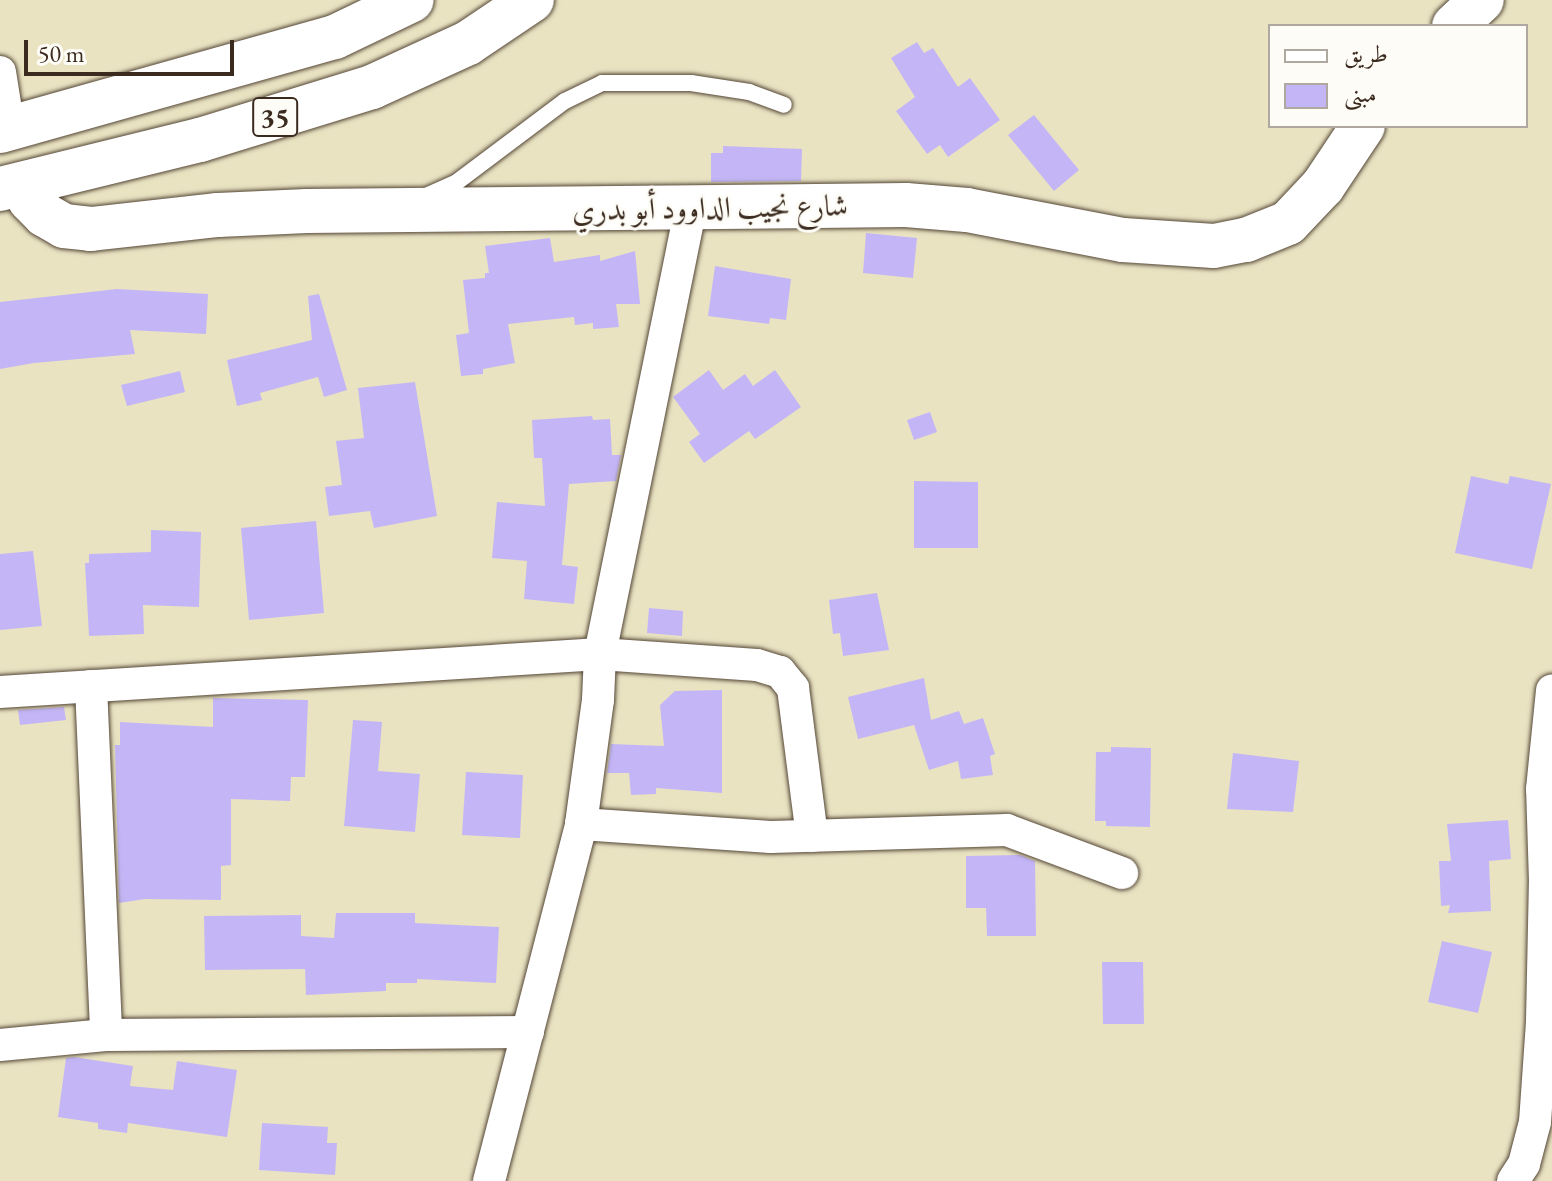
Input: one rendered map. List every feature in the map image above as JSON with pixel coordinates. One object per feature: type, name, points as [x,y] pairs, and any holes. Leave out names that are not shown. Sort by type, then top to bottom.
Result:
[{"type":"main road","name":"35","points":[[5,130],[335,37],[412,0]]},
{"type":"main road","name":"35","points":[[12,186],[200,140],[372,87],[468,43],[532,0]]},
{"type":"main road","points":[[1456,24],[1482,0]]},
{"type":"main road","name":"شارع نجيب الداوود أبو بدري","points":[[12,186],[45,215],[64,226],[91,229],[218,215],[906,205],[967,210],[1123,240],[1214,246],[1246,240],[1288,223],[1323,186],[1362,128]]},
{"type":"street","points":[[0,72],[5,130]]},
{"type":"street","points":[[489,1181],[581,824],[598,700],[600,654],[690,210]]},
{"type":"street","points":[[0,692],[600,654],[757,665],[786,677],[793,688],[812,836]]},
{"type":"street","points":[[91,686],[106,1035]]},
{"type":"street","points":[[1513,1181],[1524,1164],[1535,1122],[1543,1006],[1542,789],[1552,691]]},
{"type":"street","points":[[581,824],[812,836],[1007,830],[1122,873]]},
{"type":"street","points":[[0,1045],[106,1035],[528,1032]]},
{"type":"lane","points":[[390,212],[457,182],[565,101],[602,83],[640,80],[691,83],[749,92],[784,105]]},
{"type":"building","points":[[917,42],[924,53],[933,48],[958,87],[970,78],[1000,120],[948,157],[940,145],[927,154],[896,111],[915,97],[891,58]]},
{"type":"building","points":[[1034,115],[1079,170],[1054,191],[1008,135]]},
{"type":"building","points":[[723,146],[802,149],[801,181],[711,182],[711,153],[723,153]]},
{"type":"building","points":[[866,233],[917,238],[913,278],[863,273]]},
{"type":"building","points":[[550,238],[554,262],[600,255],[600,261],[635,251],[640,304],[616,304],[619,327],[593,329],[593,323],[575,325],[574,317],[508,324],[515,363],[483,369],[483,374],[461,376],[456,335],[469,333],[463,280],[485,278],[485,273],[489,273],[485,246]]},
{"type":"building","points":[[715,266],[791,279],[786,320],[770,318],[769,324],[708,316]]},
{"type":"building","points":[[117,289],[208,294],[206,334],[130,330],[135,354],[0,369],[0,302]]},
{"type":"building","points":[[319,294],[347,390],[324,397],[318,377],[260,393],[262,400],[237,406],[227,360],[312,340],[308,296]]},
{"type":"building","points":[[709,370],[723,390],[745,374],[753,386],[775,370],[801,407],[755,439],[749,431],[704,463],[689,442],[700,434],[673,397]]},
{"type":"building","points":[[180,371],[185,392],[127,406],[121,385]]},
{"type":"building","points":[[415,382],[437,516],[374,528],[370,511],[329,516],[325,487],[342,485],[336,441],[364,438],[358,388]]},
{"type":"building","points":[[930,412],[937,432],[914,440],[907,420]]},
{"type":"building","points":[[592,416],[593,420],[610,419],[612,455],[621,455],[616,481],[569,484],[562,565],[578,567],[574,604],[524,599],[527,561],[492,558],[497,502],[545,506],[542,458],[534,458],[532,420]]},
{"type":"building","points":[[1471,476],[1508,484],[1510,476],[1551,484],[1532,569],[1455,553]]},
{"type":"building","points":[[914,481],[978,482],[978,548],[914,548]]},
{"type":"building","points":[[316,521],[324,613],[249,620],[241,528]]},
{"type":"building","points":[[151,530],[201,532],[199,607],[143,605],[144,634],[89,636],[85,563],[89,563],[89,554],[151,552]]},
{"type":"building","points":[[33,551],[42,626],[0,630],[0,554]]},
{"type":"building","points":[[877,593],[889,650],[843,656],[840,633],[833,634],[829,600]]},
{"type":"building","points":[[649,608],[683,611],[682,636],[647,633]]},
{"type":"building","points":[[924,678],[931,720],[959,711],[964,724],[983,718],[995,754],[990,756],[993,775],[961,779],[958,761],[929,770],[914,725],[858,739],[848,697]]},
{"type":"building","points":[[722,690],[722,793],[656,788],[656,794],[631,795],[629,773],[607,773],[611,744],[664,746],[660,705],[675,691]]},
{"type":"building","points":[[213,698],[308,700],[305,777],[291,777],[290,801],[231,799],[231,865],[221,866],[221,900],[145,899],[119,903],[115,745],[120,745],[120,722],[213,727]]},
{"type":"building","points":[[64,707],[66,720],[20,725],[18,710]]},
{"type":"building","points":[[353,720],[382,722],[378,771],[420,774],[415,832],[344,826]]},
{"type":"building","points":[[1111,747],[1151,748],[1150,827],[1106,826],[1106,821],[1095,821],[1096,752],[1111,752]]},
{"type":"building","points":[[1233,753],[1299,761],[1293,812],[1227,809]]},
{"type":"building","points":[[466,772],[523,775],[520,838],[462,835]]},
{"type":"building","points":[[1508,820],[1511,859],[1489,861],[1491,911],[1448,913],[1450,905],[1441,906],[1439,861],[1451,861],[1447,824]]},
{"type":"building","points":[[1020,855],[1035,861],[1036,936],[987,936],[986,908],[966,908],[966,856]]},
{"type":"building","points":[[336,913],[415,913],[415,923],[499,927],[496,983],[417,979],[417,983],[386,983],[386,991],[306,995],[305,969],[205,970],[204,916],[301,915],[301,936],[334,938]]},
{"type":"building","points":[[1442,941],[1492,952],[1478,1013],[1428,1002]]},
{"type":"building","points":[[1102,962],[1143,962],[1144,1024],[1103,1024]]},
{"type":"building","points":[[66,1058],[133,1066],[130,1086],[173,1090],[177,1061],[237,1070],[227,1137],[128,1123],[127,1133],[98,1129],[98,1123],[58,1117]]},
{"type":"building","points":[[262,1123],[328,1127],[327,1143],[337,1143],[335,1175],[259,1170]]}]
